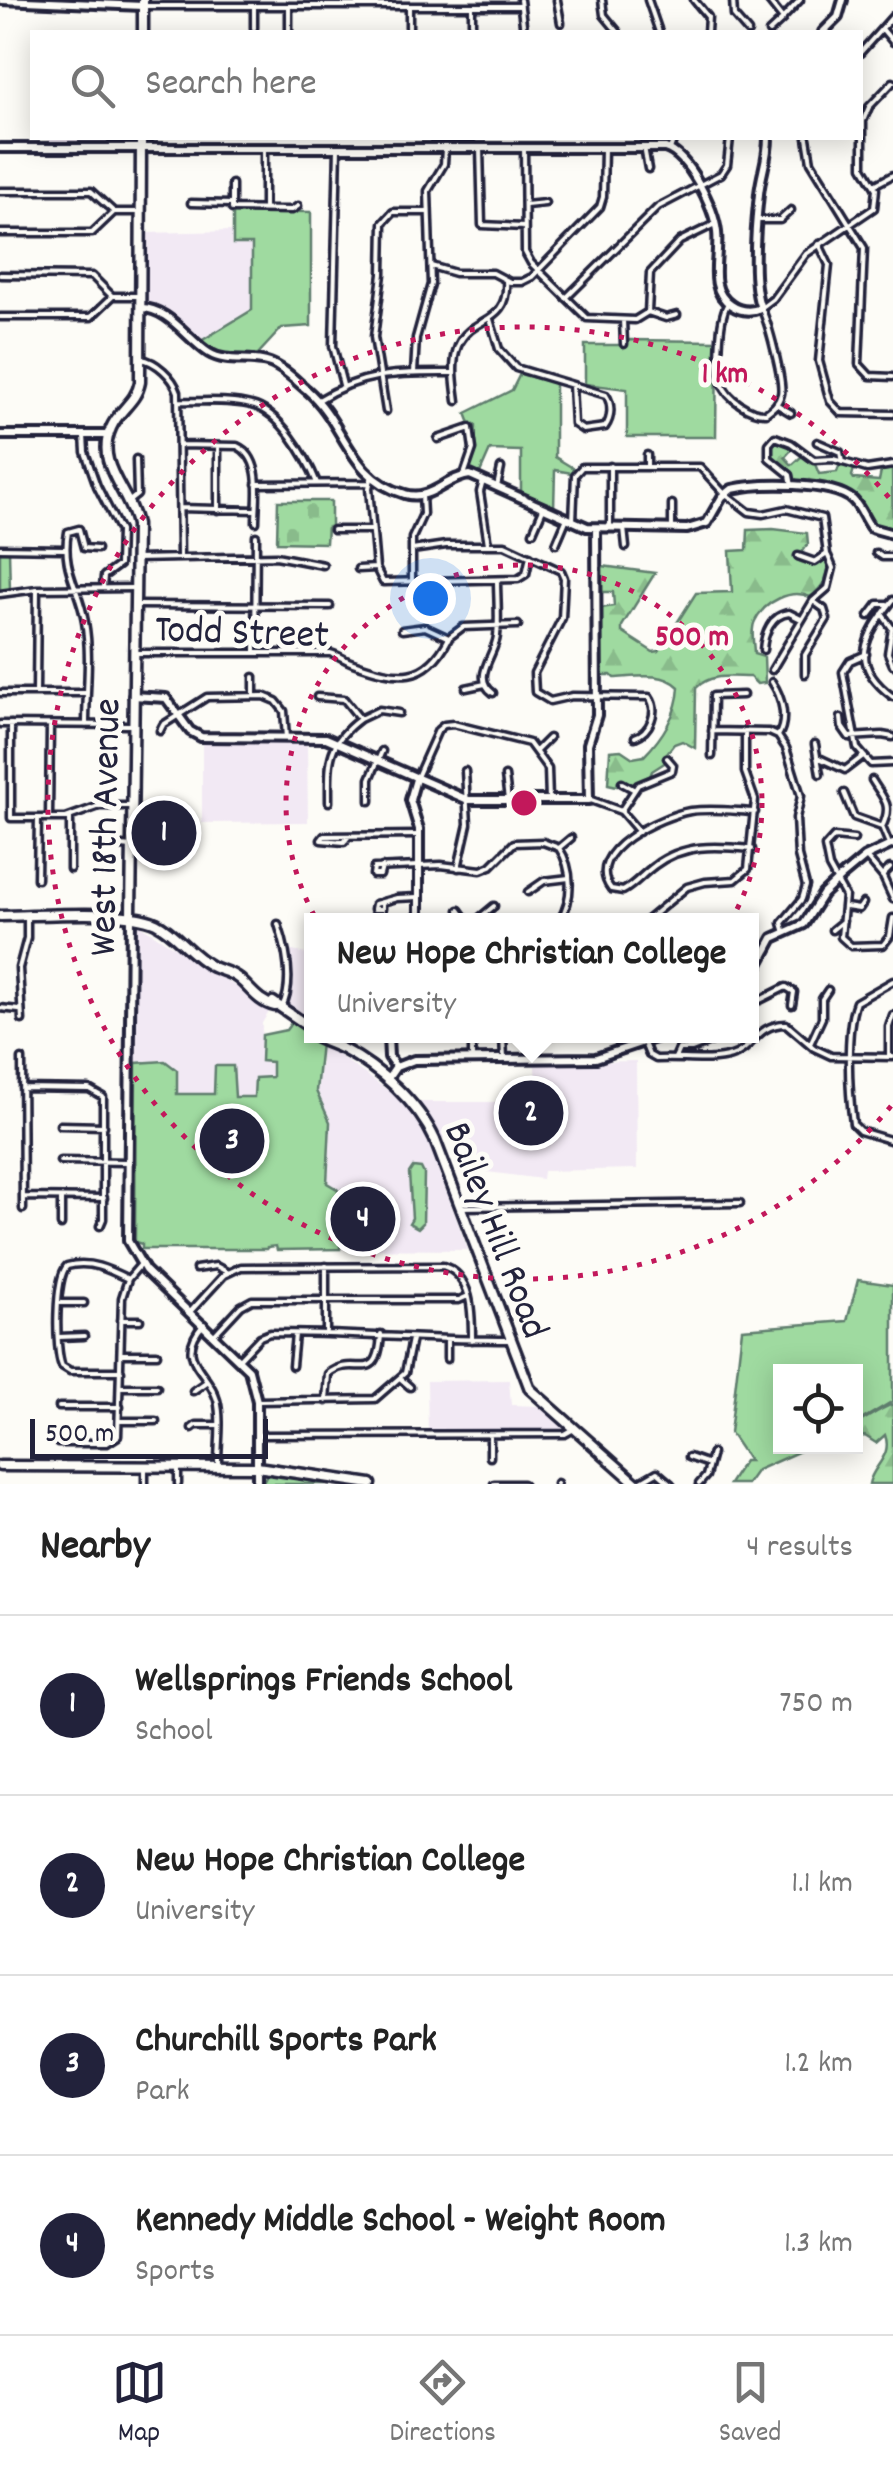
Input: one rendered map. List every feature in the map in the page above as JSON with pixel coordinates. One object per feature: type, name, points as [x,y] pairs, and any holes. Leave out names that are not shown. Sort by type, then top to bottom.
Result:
[{"type":"main road","points":[[142,30],[143,3]]},
{"type":"main road","points":[[108,435],[137,394],[141,140]]},
{"type":"main road","name":"West 18th Avenue","points":[[108,435],[110,468],[135,520],[131,916]]},
{"type":"main road","name":"Bailey Hill Road","points":[[0,916],[131,916],[152,922],[152,927],[220,968],[304,1027]]},
{"type":"main road","name":"Bailey Hill Road","points":[[328,1043],[335,1047]]},
{"type":"main road","name":"Bailey Hill Road","points":[[330,1043],[407,1098],[429,1126],[532,1392],[637,1484]]},
{"type":"main road","points":[[0,1466],[257,1466],[370,1484]]},
{"type":"street","points":[[2,0],[254,6],[520,3],[524,30]]},
{"type":"street","points":[[557,0],[561,23]]},
{"type":"street","points":[[602,0],[604,14],[616,30]]},
{"type":"street","points":[[648,0],[658,30]]},
{"type":"street","points":[[694,0],[708,18],[706,30]]},
{"type":"street","points":[[732,0],[734,16],[746,30]]},
{"type":"street","points":[[768,0],[783,19]]},
{"type":"street","points":[[771,30],[800,0]]},
{"type":"street","points":[[825,30],[838,17],[843,0]]},
{"type":"street","points":[[254,6],[254,28]]},
{"type":"street","points":[[289,6],[289,30]]},
{"type":"street","points":[[409,6],[409,30]]},
{"type":"street","points":[[472,6],[472,30]]},
{"type":"street","points":[[863,51],[893,16]]},
{"type":"street","points":[[884,30],[893,42]]},
{"type":"street","points":[[0,148],[670,149],[686,162],[715,224],[716,283],[720,294],[744,310],[762,308],[806,254],[874,208],[877,195],[863,167],[864,112],[893,82]]},
{"type":"street","points":[[388,140],[388,148]]},
{"type":"street","points":[[670,149],[673,140]]},
{"type":"street","points":[[566,298],[658,206],[725,170],[730,140]]},
{"type":"street","points":[[729,303],[722,315],[720,371],[728,394],[757,413],[766,413],[780,398],[782,387],[772,334],[756,288],[758,220],[768,140]]},
{"type":"street","points":[[807,140],[811,162],[862,242],[859,364],[870,376],[893,377]]},
{"type":"street","points":[[644,147],[648,168]]},
{"type":"street","points":[[264,148],[264,210]]},
{"type":"street","points":[[338,148],[332,346],[344,385]]},
{"type":"street","points":[[414,373],[416,338],[430,291],[428,188],[444,164],[445,148]]},
{"type":"street","points":[[480,148],[482,224],[524,228]]},
{"type":"street","points":[[524,148],[525,252],[587,318],[640,319],[648,312],[649,279],[654,268],[680,241],[715,224]]},
{"type":"street","points":[[431,266],[455,273],[493,273],[522,282],[600,207],[604,197],[604,148]]},
{"type":"street","points":[[874,185],[893,175]]},
{"type":"street","points":[[232,184],[232,206]]},
{"type":"street","points":[[0,191],[91,191],[114,212],[140,212]]},
{"type":"street","points":[[190,204],[264,210],[292,210],[298,206]]},
{"type":"street","points":[[524,205],[546,204]]},
{"type":"street","points":[[758,220],[780,220],[791,210]]},
{"type":"street","points":[[0,233],[94,232],[114,212]]},
{"type":"street","points":[[386,410],[374,328],[382,278],[384,220],[393,212],[428,212]]},
{"type":"street","points":[[819,244],[829,265],[818,355],[830,401],[847,414],[893,414]]},
{"type":"street","points":[[0,275],[93,276],[112,296]]},
{"type":"street","points":[[457,401],[456,354],[463,337],[490,319],[505,301],[506,280]]},
{"type":"street","points":[[0,317],[91,317],[112,296],[139,296]]},
{"type":"street","points":[[140,308],[160,312],[214,356],[276,366],[318,401],[370,481],[380,582],[515,580],[526,576],[530,555]]},
{"type":"street","points":[[648,312],[666,318],[677,316]]},
{"type":"street","points":[[490,319],[499,349],[511,365],[522,372],[600,392],[608,398],[610,418],[605,427],[583,430],[574,424],[572,385]]},
{"type":"street","points":[[624,320],[624,344]]},
{"type":"street","points":[[140,359],[152,362],[173,381],[178,401],[180,556]]},
{"type":"street","points":[[318,401],[344,385],[378,374],[454,373]]},
{"type":"street","points":[[178,401],[259,408],[282,428],[317,484]]},
{"type":"street","points":[[776,404],[792,413]]},
{"type":"street","points":[[438,439],[470,428],[472,449],[464,476]]},
{"type":"street","points":[[0,434],[108,435]]},
{"type":"street","points":[[84,435],[84,452],[96,484],[121,532],[118,567],[104,576],[103,588]]},
{"type":"street","points":[[792,486],[790,475],[769,458],[769,444],[775,437],[791,442],[814,460],[834,459],[866,470],[893,465]]},
{"type":"street","points":[[816,442],[840,452],[842,462]]},
{"type":"street","points":[[179,445],[245,449],[254,465],[256,522]]},
{"type":"street","points":[[218,446],[218,510]]},
{"type":"street","points":[[647,455],[648,466]]},
{"type":"street","points":[[128,502],[138,495],[136,459]]},
{"type":"street","points":[[610,466],[610,528]]},
{"type":"street","points":[[556,544],[570,520],[577,470],[610,466],[700,467],[725,494],[756,514],[786,509],[819,516],[824,522],[827,554],[834,568],[828,586],[813,601],[772,670]]},
{"type":"street","points":[[497,487],[501,468]]},
{"type":"street","points":[[256,484],[370,481],[404,494],[422,495],[464,476],[596,528],[672,529],[702,526],[725,494],[735,488],[792,486],[848,496],[871,528],[893,534]]},
{"type":"street","points":[[483,481],[480,492],[488,545]]},
{"type":"street","points":[[412,583],[413,534],[423,514],[422,495]]},
{"type":"street","points":[[672,504],[672,529]]},
{"type":"street","points":[[180,508],[256,510]]},
{"type":"street","points":[[532,532],[544,508]]},
{"type":"street","points":[[588,800],[588,744],[596,722],[597,696],[596,528]]},
{"type":"street","points":[[624,528],[626,547]]},
{"type":"street","points":[[86,725],[85,623],[64,549],[71,530],[81,529],[84,548],[97,548]]},
{"type":"street","points":[[333,530],[372,530]]},
{"type":"street","points":[[255,652],[256,536]]},
{"type":"street","points":[[412,550],[446,545],[510,546],[556,567],[564,578],[561,624],[532,678],[533,696],[552,701],[597,696],[644,696],[652,700]]},
{"type":"street","points":[[0,548],[64,549]]},
{"type":"street","points":[[876,553],[893,557]]},
{"type":"street","points":[[798,556],[815,562],[827,554]]},
{"type":"street","points":[[135,559],[277,556],[323,564]]},
{"type":"street","points":[[358,569],[376,568]]},
{"type":"street","points":[[493,693],[485,684],[484,668],[492,653],[497,626],[496,580]]},
{"type":"street","points":[[0,594],[37,589],[135,588]]},
{"type":"street","points":[[36,693],[37,589]]},
{"type":"street","points":[[804,674],[805,656],[827,617],[813,601]]},
{"type":"street","points":[[891,602],[869,632],[866,654],[873,682],[893,697]]},
{"type":"street","points":[[869,616],[878,604],[891,602]]},
{"type":"street","points":[[135,605],[330,606]]},
{"type":"street","points":[[762,650],[764,635],[778,616],[789,613],[802,619]]},
{"type":"street","points":[[882,614],[892,628],[888,653],[893,664]]},
{"type":"street","points":[[402,630],[425,627],[449,638],[460,628],[518,625]]},
{"type":"street","name":"Todd Street","points":[[134,653],[330,653],[362,666],[400,674],[420,672],[436,662],[449,638]]},
{"type":"street","points":[[492,653],[502,658]]},
{"type":"street","points":[[362,666],[365,654]]},
{"type":"street","points":[[866,654],[850,661],[843,672],[855,738],[862,757],[870,764],[893,762]]},
{"type":"street","points":[[542,658],[550,663]]},
{"type":"street","points":[[254,677],[254,696]]},
{"type":"street","points":[[772,682],[781,700],[784,723],[778,736]]},
{"type":"street","points":[[466,688],[485,684]]},
{"type":"street","points":[[0,693],[86,693]]},
{"type":"street","points":[[134,696],[164,698],[190,731],[205,738],[324,738],[468,800],[602,801],[621,811],[639,832]]},
{"type":"street","points":[[160,731],[209,696],[254,696],[268,697],[281,706],[286,718],[286,738]]},
{"type":"street","points":[[317,696],[346,701],[360,718]]},
{"type":"street","points":[[652,700],[658,696]]},
{"type":"street","points":[[712,756],[712,697],[743,696]]},
{"type":"street","points":[[635,737],[650,722],[652,700]]},
{"type":"street","points":[[329,802],[330,758],[341,733],[360,718],[380,710],[399,713]]},
{"type":"street","points":[[841,718],[844,732],[855,738],[882,734],[893,738]]},
{"type":"street","points":[[0,724],[133,725]]},
{"type":"street","points":[[11,724],[11,818],[70,818],[100,806],[132,806]]},
{"type":"street","points":[[49,818],[50,724]]},
{"type":"street","points":[[418,913],[419,835],[410,800],[438,730],[446,724],[521,739],[536,751],[549,772],[549,800]]},
{"type":"street","points":[[712,731],[769,732],[778,736],[786,748],[801,796],[796,817],[798,858],[806,884],[803,897],[782,923],[785,933]]},
{"type":"street","points":[[655,913],[687,887],[738,879],[750,865],[755,794],[745,769],[745,731]]},
{"type":"street","points":[[536,751],[549,738]]},
{"type":"street","points":[[815,744],[820,774]]},
{"type":"street","points":[[370,802],[370,779],[382,751]]},
{"type":"street","points":[[817,757],[845,770],[862,757]]},
{"type":"street","points":[[621,811],[632,789],[672,772],[673,765],[667,758]]},
{"type":"street","points":[[458,868],[468,829],[465,770]]},
{"type":"street","points":[[506,776],[508,800]]},
{"type":"street","points":[[872,780],[891,808],[882,827]]},
{"type":"street","points":[[622,783],[632,789]]},
{"type":"street","points":[[759,963],[768,944],[804,924],[822,894],[866,856],[891,844],[882,827],[855,818],[844,793]]},
{"type":"street","points":[[752,848],[687,849],[657,863],[629,888],[611,889],[606,881],[605,870],[617,849],[665,818],[691,811],[755,812]]},
{"type":"street","points":[[38,818],[38,880]]},
{"type":"street","points":[[70,818],[70,869]]},
{"type":"street","points":[[350,836],[344,842],[321,840],[324,836],[419,835]]},
{"type":"street","points":[[854,839],[836,836],[826,844],[827,861],[845,896],[842,938],[848,945],[878,946],[888,941],[893,918]]},
{"type":"street","points":[[98,838],[104,844],[132,847]]},
{"type":"street","points":[[559,848],[570,838]]},
{"type":"street","points":[[382,868],[486,869],[519,842],[549,843],[559,848],[567,860],[569,904],[564,913]]},
{"type":"street","points":[[866,856],[893,899]]},
{"type":"street","points":[[882,876],[890,868]]},
{"type":"street","points":[[528,892],[541,882],[569,878]]},
{"type":"street","points":[[382,902],[419,897]]},
{"type":"street","points":[[846,907],[860,910],[864,902]]},
{"type":"street","points":[[485,913],[494,906]]},
{"type":"street","points":[[22,1020],[19,968],[27,938],[27,916]]},
{"type":"street","name":"West 18th Avenue","points":[[131,916],[127,1235],[140,1265]]},
{"type":"street","points":[[832,930],[842,921]]},
{"type":"street","points":[[278,924],[287,953],[286,999],[280,1009]]},
{"type":"street","points":[[893,980],[856,1002],[851,1057],[853,1124],[860,1131],[893,1140]]},
{"type":"street","points":[[759,997],[786,988],[794,992],[792,1005]]},
{"type":"street","points":[[810,1044],[822,1018],[822,999],[828,990]]},
{"type":"street","points":[[0,1008],[20,1010]]},
{"type":"street","points":[[759,1032],[781,1023],[791,1026],[831,1056],[891,1057],[889,1027],[893,1016]]},
{"type":"street","points":[[388,1043],[389,1057],[396,1068]]},
{"type":"street","points":[[472,1043],[472,1059]]},
{"type":"street","points":[[504,1043],[504,1059]]},
{"type":"street","points":[[386,1081],[396,1068],[414,1060],[596,1058],[632,1043]]},
{"type":"street","points":[[644,1043],[652,1058],[675,1058],[730,1056],[746,1043]]},
{"type":"street","points":[[675,1058],[679,1049],[706,1043]]},
{"type":"street","points":[[22,1059],[23,1210]]},
{"type":"street","points":[[22,1088],[96,1090],[104,1099],[104,1219],[100,1226]]},
{"type":"street","points":[[60,1125],[104,1126]]},
{"type":"street","points":[[60,1162],[128,1162]]},
{"type":"street","points":[[23,1197],[104,1198]]},
{"type":"street","points":[[61,1198],[61,1225]]},
{"type":"street","points":[[459,1207],[740,1204]]},
{"type":"street","points":[[121,1372],[66,1370],[59,1357],[61,1273],[71,1264],[100,1266],[128,1279]]},
{"type":"street","points":[[58,1443],[110,1443],[119,1434],[122,1298],[128,1279],[140,1265],[240,1358],[252,1375],[257,1401],[257,1484]]},
{"type":"street","points":[[196,1269],[216,1266],[227,1272]]},
{"type":"street","points":[[190,1312],[227,1272],[244,1266],[446,1267],[458,1274],[468,1296],[472,1340]]},
{"type":"street","points":[[326,1266],[326,1334]]},
{"type":"street","points":[[215,1334],[241,1306],[252,1300],[459,1300],[468,1296]]},
{"type":"street","points":[[60,1303],[84,1303]]},
{"type":"street","points":[[121,1320],[140,1320]]},
{"type":"street","points":[[204,1324],[193,1338],[191,1352],[217,1400],[218,1466]]},
{"type":"street","points":[[240,1358],[265,1334],[510,1340]]},
{"type":"street","points":[[292,1366],[295,1334]]},
{"type":"street","points":[[326,1401],[326,1379],[330,1372],[372,1365],[380,1354],[381,1334]]},
{"type":"street","points":[[59,1336],[84,1336]]},
{"type":"street","points":[[257,1401],[376,1399],[400,1379],[409,1365],[412,1339]]},
{"type":"street","points":[[447,1340],[447,1359]]},
{"type":"street","points":[[121,1354],[157,1354]]},
{"type":"street","points":[[400,1379],[410,1387]]},
{"type":"street","points":[[194,1391],[206,1382]]},
{"type":"street","points":[[120,1387],[157,1387]]},
{"type":"street","points":[[59,1407],[120,1408]]},
{"type":"street","points":[[120,1421],[156,1420]]},
{"type":"street","points":[[192,1428],[218,1425]]},
{"type":"street","points":[[257,1435],[565,1434],[574,1429]]},
{"type":"street","points":[[490,1434],[490,1457]]},
{"type":"street","points":[[699,1484],[705,1478],[712,1453]]},
{"type":"street","points":[[689,1458],[709,1464]]},
{"type":"street","points":[[145,1466],[145,1484]]},
{"type":"street","points":[[178,1466],[178,1484]]},
{"type":"street","points":[[637,1484],[657,1472],[671,1484]]},
{"type":"street","points":[[494,1484],[523,1484]]},
{"type":"shaded area","points":[[48,140],[137,140],[137,143]]},
{"type":"shaded area","points":[[233,231],[252,244],[252,311],[201,341],[162,310],[144,304],[144,233]]},
{"type":"shaded area","points":[[307,741],[308,822],[202,823],[202,742]]},
{"type":"shaded area","points":[[138,924],[271,1009],[262,1023],[261,1060],[272,1061],[272,1078],[254,1097],[235,1097],[235,1079],[215,1094],[177,1094],[177,1069],[164,1061],[136,1063]]},
{"type":"shaded area","points":[[288,950],[304,953],[304,1019],[285,1007]]},
{"type":"shaded area","points":[[321,1043],[393,1094],[422,1126],[468,1250],[340,1249],[340,1195],[327,1183],[329,1117],[317,1098],[315,1078],[321,1063]]},
{"type":"shaded area","points":[[636,1061],[637,1169],[543,1171],[542,1179],[463,1169],[473,1144],[438,1137],[418,1102],[536,1102],[535,1063]]},
{"type":"shaded area","points":[[509,1380],[511,1405],[540,1406],[566,1431],[428,1434],[427,1381]]},
{"type":"green space","points":[[233,211],[311,212],[311,326],[282,328],[257,355],[221,354],[201,341],[252,310],[252,244],[233,244]]},
{"type":"green space","points":[[628,340],[717,341],[716,437],[627,437],[627,389],[585,384],[585,345],[627,345]]},
{"type":"green space","points":[[520,374],[555,383],[555,457],[573,468],[572,473],[555,470],[554,509],[521,493],[521,451],[490,450],[479,475],[468,469],[475,453],[476,426],[466,413],[512,390]]},
{"type":"green space","points":[[782,441],[793,448],[785,457],[792,465],[802,456],[815,464],[819,474],[837,472],[840,464],[854,469],[854,479],[879,481],[881,471],[892,469],[893,532],[871,524],[854,498],[797,484],[770,454],[773,442]]},
{"type":"green space","points":[[278,501],[331,501],[331,527],[327,528],[326,543],[277,542]]},
{"type":"green space","points":[[748,530],[807,533],[808,544],[797,560],[818,564],[825,560],[829,564],[823,583],[810,597],[795,594],[779,598],[755,621],[754,654],[764,657],[765,683],[757,684],[750,677],[728,677],[702,683],[696,688],[695,748],[682,741],[674,744],[663,758],[666,762],[652,771],[649,779],[633,786],[622,780],[617,786],[608,784],[610,751],[621,750],[633,758],[644,756],[668,724],[679,687],[657,677],[602,675],[601,608],[614,606],[613,592],[602,592],[602,566],[655,573],[622,632],[653,652],[659,651],[696,593],[732,592],[730,551],[747,550]]},
{"type":"green space","points":[[0,550],[9,550],[10,591],[0,592]]},
{"type":"green space","points":[[292,1022],[304,1031],[304,1043],[321,1043],[316,1091],[330,1122],[327,1183],[341,1195],[342,1190],[350,1190],[350,1213],[340,1213],[340,1249],[142,1249],[142,1244],[135,1242],[136,1063],[165,1061],[177,1070],[177,1094],[214,1094],[215,1066],[233,1066],[235,1097],[254,1097],[255,1078],[272,1077],[272,1062],[261,1061],[262,1035],[286,1030]]},
{"type":"green space","points":[[413,1167],[421,1168],[424,1174],[423,1223],[418,1228],[409,1223],[409,1173]]},
{"type":"green space","points":[[858,1280],[893,1285],[893,1401],[863,1419],[863,1364],[773,1364],[773,1454],[793,1454],[757,1470],[747,1484],[729,1484],[744,1461],[749,1461],[730,1433],[742,1329],[847,1321]]},
{"type":"green space","points":[[893,1404],[893,1484],[869,1484],[887,1443],[885,1435],[876,1443],[863,1436],[863,1420]]},
{"type":"green space","points":[[268,1472],[349,1484],[262,1484]]},
{"type":"place","name":"Wellsprings Friends School","points":[[164,833]]},
{"type":"place","name":"New Hope Christian College","points":[[531,1113]]},
{"type":"place","name":"Churchill Sports Park","points":[[232,1141]]},
{"type":"place","name":"Kennedy Middle School - Weight Room","points":[[363,1219]]}]
